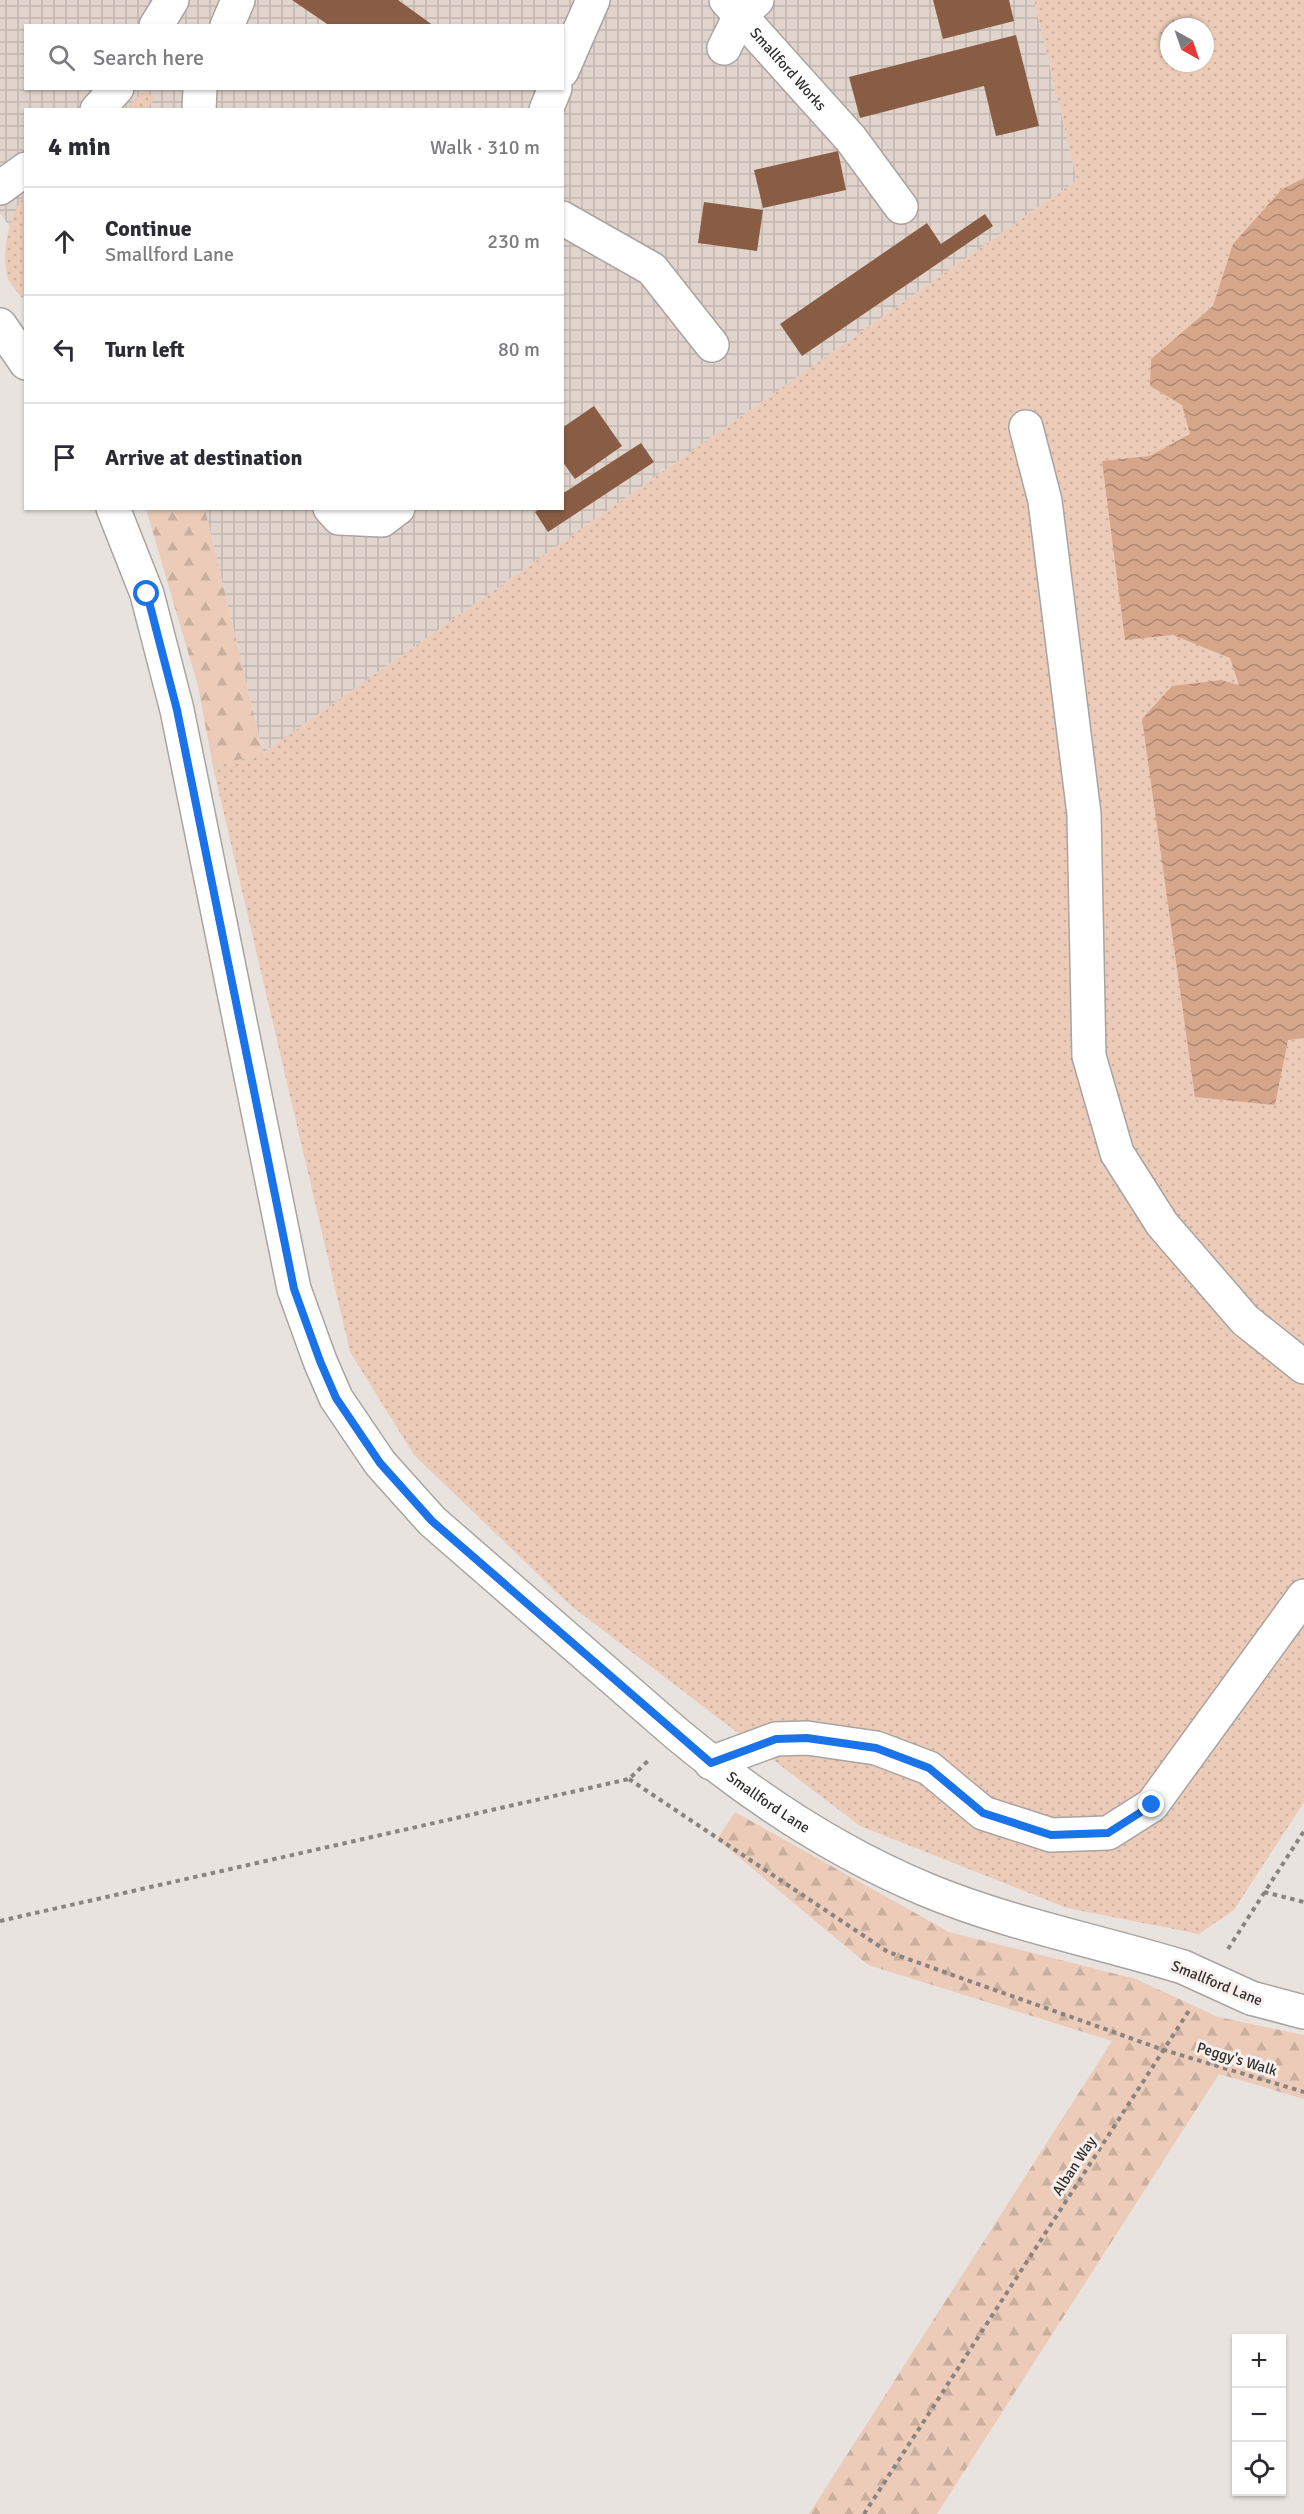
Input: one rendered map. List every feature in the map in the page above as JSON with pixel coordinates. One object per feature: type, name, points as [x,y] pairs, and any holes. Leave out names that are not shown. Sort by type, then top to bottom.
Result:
[{"type":"street","points":[[157,24],[172,0]]},
{"type":"street","points":[[228,24],[238,0]]},
{"type":"street","points":[[564,66],[592,0]]},
{"type":"street","points":[[724,48],[741,5]]},
{"type":"street","name":"Smallford Works","points":[[741,5],[851,139],[901,207]]},
{"type":"street","points":[[99,108],[115,90]]},
{"type":"street","points":[[199,108],[200,90]]},
{"type":"street","points":[[547,108],[554,90]]},
{"type":"street","points":[[0,188],[24,170]]},
{"type":"street","points":[[564,219],[652,268],[712,345]]},
{"type":"street","points":[[0,325],[24,360]]},
{"type":"street","points":[[1026,427],[1045,501],[1084,814],[1089,1056],[1117,1153],[1162,1224],[1245,1320],[1304,1367]]},
{"type":"street","name":"Smallford Lane","points":[[114,510],[147,594],[177,710],[294,1289],[336,1398],[380,1463],[432,1521],[711,1763],[780,1813],[846,1853],[928,1890],[1031,1925],[1184,1967],[1251,1998],[1304,2012]]},
{"type":"street","points":[[332,510],[339,518],[382,520],[395,510]]},
{"type":"street","points":[[711,1763],[776,1739],[807,1738],[876,1748],[929,1768],[983,1813],[1051,1835],[1108,1833],[1152,1805],[1304,1596]]},
{"type":"path","name":"Peggy's Walk","points":[[0,1921],[629,1779],[888,1952],[1164,2050],[1304,2092]]},
{"type":"path","points":[[1226,1951],[1304,1832]]},
{"type":"path","points":[[1264,1892],[1304,1902]]},
{"type":"path","name":"Alban Way","points":[[864,2514],[1195,2000]]},
{"type":"shaded area","points":[[0,0],[1034,0],[1077,180],[263,753],[205,510],[564,510],[564,108],[24,108],[24,244],[0,214]]},
{"type":"green space","points":[[1034,0],[1304,0],[1304,1802],[1234,1910],[1199,1934],[1067,1908],[860,1826],[570,1605],[414,1455],[350,1352],[213,767],[263,753],[1077,180]]},
{"type":"green space","points":[[144,91],[156,98],[146,108],[127,108]]},
{"type":"green space","points":[[24,196],[24,296],[22,298],[8,279],[5,258],[10,224]]},
{"type":"green space","points":[[146,510],[205,510],[263,753],[213,767],[198,686]]},
{"type":"green space","points":[[735,1812],[949,1932],[1136,1979],[1218,2017],[1304,2035],[1304,2099],[1219,2074],[937,2514],[809,2514],[1112,2041],[868,1965],[717,1839]]},
{"type":"water","points":[[1304,178],[1304,1038],[1288,1040],[1275,1105],[1195,1097],[1142,719],[1172,686],[1221,680],[1239,685],[1230,658],[1173,635],[1125,640],[1102,461],[1150,456],[1190,434],[1182,405],[1150,386],[1151,359],[1213,306],[1233,244],[1282,189]]},
{"type":"building","points":[[292,0],[398,0],[431,24],[327,24]]},
{"type":"building","points":[[933,0],[1009,0],[1014,21],[943,39]]},
{"type":"building","points":[[1016,35],[1039,126],[996,136],[984,86],[860,118],[849,77]]},
{"type":"building","points":[[838,151],[846,190],[763,208],[754,170]]},
{"type":"building","points":[[704,202],[763,210],[757,251],[698,243]]},
{"type":"building","points":[[985,214],[993,226],[802,356],[780,324],[927,223],[941,244]]},
{"type":"building","points":[[594,406],[622,446],[575,479],[564,464],[564,427]]},
{"type":"building","points":[[641,443],[654,462],[548,532],[535,512],[564,510],[564,493]]},
{"type":"route","points":[[147,594],[177,710],[294,1289],[336,1398],[380,1463],[432,1521],[711,1763],[776,1739],[807,1738],[876,1748],[929,1768],[983,1813],[1051,1835],[1108,1833],[1152,1805]]}]
